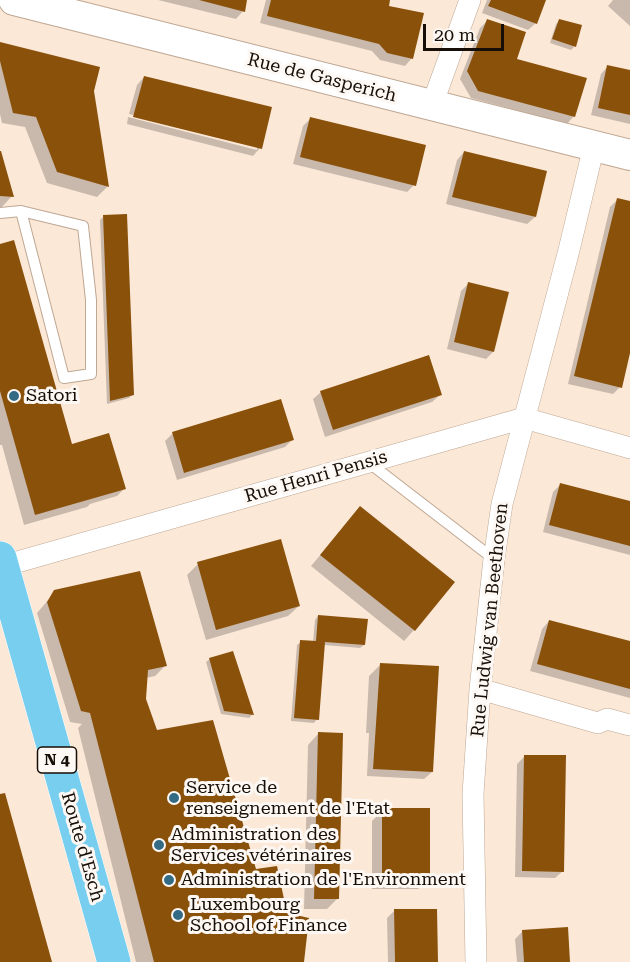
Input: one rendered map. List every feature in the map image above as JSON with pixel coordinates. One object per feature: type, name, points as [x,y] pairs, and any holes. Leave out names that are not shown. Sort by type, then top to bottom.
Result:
[{"type":"main road","name":"Route d'Esch","points":[[1,564],[114,962]]},
{"type":"street","name":"Rue de Gasperich","points":[[14,0],[630,155]]},
{"type":"street","points":[[432,105],[470,0]]},
{"type":"street","name":"Rue Ludwig van Beethoven","points":[[476,962],[473,794],[480,689],[494,559],[502,504],[594,146]]},
{"type":"street","points":[[524,418],[630,448]]},
{"type":"street","name":"Rue Henri Pensis","points":[[1,564],[524,418]]},
{"type":"street","points":[[480,689],[598,723],[607,719],[630,725]]},
{"type":"lane","points":[[0,213],[21,211],[83,226],[92,300],[91,374],[64,378],[21,211]]},
{"type":"lane","points":[[367,462],[494,559]]},
{"type":"building","points":[[199,0],[247,0],[245,12]]},
{"type":"building","points":[[271,0],[390,0],[389,6],[424,13],[413,59],[387,53],[379,44],[267,16]]},
{"type":"building","points":[[491,0],[546,0],[537,24],[488,6]]},
{"type":"building","points":[[487,19],[526,32],[517,59],[587,78],[575,117],[478,91],[467,71]]},
{"type":"building","points":[[559,19],[582,25],[576,47],[552,39]]},
{"type":"building","points":[[0,42],[100,67],[94,91],[109,187],[57,172],[36,117],[13,113],[0,61]]},
{"type":"building","points":[[607,65],[630,70],[630,115],[598,108]]},
{"type":"building","points":[[144,76],[272,107],[262,149],[133,117]]},
{"type":"building","points":[[310,117],[426,145],[416,186],[300,157]]},
{"type":"building","points":[[1,151],[14,197],[0,196]]},
{"type":"building","points":[[464,151],[547,171],[536,217],[452,197]]},
{"type":"building","points":[[617,198],[630,201],[630,353],[622,388],[574,376]]},
{"type":"building","points":[[127,214],[134,395],[110,401],[103,215]]},
{"type":"building","points":[[14,240],[72,444],[109,433],[126,489],[35,515],[0,391],[0,244]]},
{"type":"building","points":[[468,282],[509,292],[494,352],[454,342]]},
{"type":"building","points":[[429,355],[442,395],[333,430],[320,391]]},
{"type":"building","points":[[281,399],[294,440],[184,473],[172,432]]},
{"type":"building","points":[[560,483],[630,501],[630,546],[549,525]]},
{"type":"building","points":[[360,506],[455,582],[415,631],[320,555]]},
{"type":"building","points":[[281,539],[300,606],[216,630],[197,562]]},
{"type":"building","name":"Service de renseignement de l'Etat","points":[[140,571],[167,666],[148,670],[146,699],[157,730],[213,720],[256,869],[277,866],[287,913],[309,918],[304,962],[154,962],[90,713],[81,711],[47,602],[54,590]]},
{"type":"building","points":[[318,615],[368,619],[365,645],[325,642],[319,720],[294,718],[300,640],[316,641]]},
{"type":"building","points":[[549,620],[630,641],[630,689],[537,664]]},
{"type":"building","points":[[233,651],[254,715],[224,711],[209,658]]},
{"type":"building","points":[[380,663],[439,666],[433,772],[373,769]]},
{"type":"building","points":[[318,732],[343,733],[339,899],[314,899]]},
{"type":"building","points":[[524,755],[566,755],[564,872],[522,871]]},
{"type":"building","points":[[5,793],[52,962],[0,962],[0,794]]},
{"type":"building","points":[[382,808],[430,808],[430,879],[382,879]]},
{"type":"building","points":[[394,909],[437,909],[438,962],[395,962]]},
{"type":"building","points":[[568,927],[570,962],[524,962],[522,930]]},
{"type":"place","name":"Satori","points":[[14,396]]},
{"type":"place","name":"Service de renseignement de l'Etat","points":[[174,798]]},
{"type":"place","name":"Administration des Services vétérinaires","points":[[159,845]]},
{"type":"place","name":"Administration de l'Environment","points":[[169,880]]},
{"type":"place","name":"Luxembourg School of Finance","points":[[178,915]]}]
